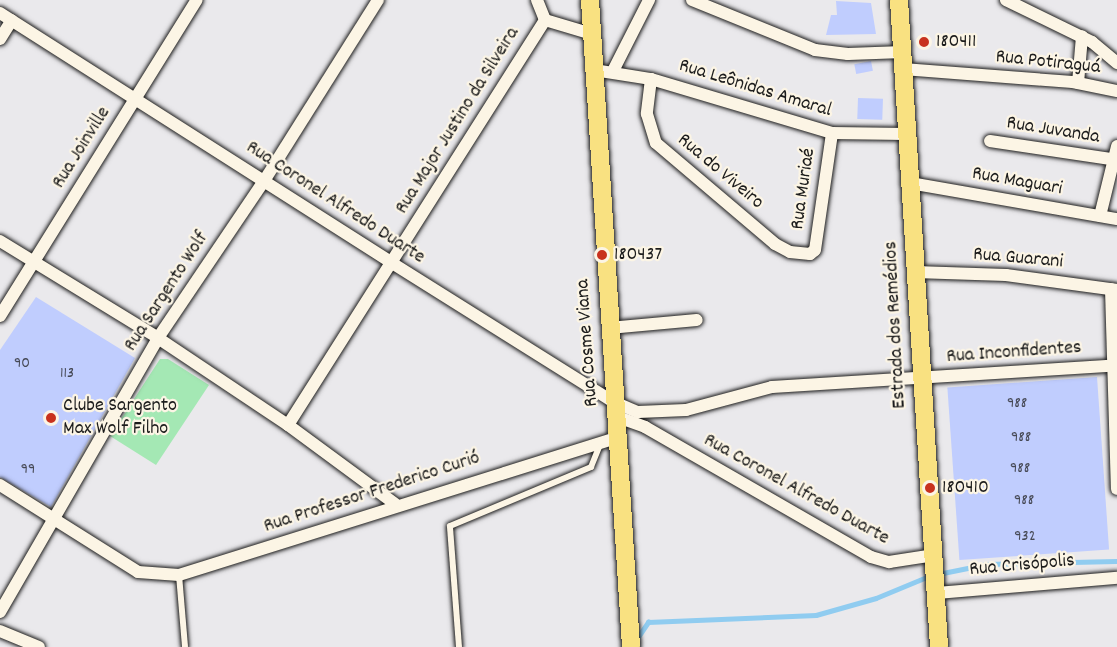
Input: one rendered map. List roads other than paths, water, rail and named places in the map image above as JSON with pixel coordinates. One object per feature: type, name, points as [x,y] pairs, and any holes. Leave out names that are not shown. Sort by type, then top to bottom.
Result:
[{"type":"main road","name":"Rua Cosme Viana","points":[[590,0],[614,409],[609,440],[630,641]]},
{"type":"main road","name":"Estrada dos Remédios","points":[[899,0],[920,378],[935,560],[939,647]]},
{"type":"street","name":"Rua Joinville","points":[[0,316],[197,0]]},
{"type":"street","name":"Rua Sargento Wolf","points":[[0,612],[158,338],[264,181],[378,0]]},
{"type":"street","points":[[537,0],[545,20],[592,34]]},
{"type":"street","points":[[613,71],[649,0]]},
{"type":"street","name":"Rua Potiraguá","points":[[692,0],[815,50],[1078,83],[1117,91]]},
{"type":"street","points":[[1006,0],[1082,36],[1117,63]]},
{"type":"street","name":"Rua Coronel Alfredo Duarte","points":[[0,12],[392,263],[614,409],[881,561],[935,560]]},
{"type":"street","points":[[0,39],[12,20]]},
{"type":"street","name":"Rua Major Justino da Silveira","points":[[288,424],[545,20]]},
{"type":"street","points":[[1078,83],[1082,36]]},
{"type":"street","name":"Rua Leônidas Amaral","points":[[594,70],[613,71],[651,79],[832,133],[906,134]]},
{"type":"street","name":"Rua do Viveiro","points":[[651,79],[647,114],[656,143],[782,249],[810,254],[815,250]]},
{"type":"street","name":"Rua Muriaé","points":[[815,250],[832,133]]},
{"type":"street","name":"Rua Juvanda","points":[[990,141],[1111,159]]},
{"type":"street","points":[[1100,216],[1111,159],[1117,146]]},
{"type":"street","name":"Rua Maguari","points":[[910,183],[1117,219]]},
{"type":"street","points":[[0,241],[158,338],[288,424],[395,504]]},
{"type":"street","name":"Rua Guarani","points":[[915,272],[1006,275],[1114,290]]},
{"type":"street","points":[[1114,290],[1110,366],[1117,489]]},
{"type":"street","points":[[609,328],[697,320]]},
{"type":"street","name":"Rua Inconfidentes","points":[[920,378],[1110,366]]},
{"type":"street","name":"Rua Coronel Alfredo Duarte","points":[[614,409],[654,414],[686,410],[772,387],[920,378]]},
{"type":"street","name":"Rua Professor Frederico Curió","points":[[56,517],[138,572],[178,575],[395,504],[609,440]]},
{"type":"street","points":[[0,485],[56,517]]},
{"type":"street","name":"Rua Crisópolis","points":[[937,592],[1114,577]]},
{"type":"street","points":[[0,631],[39,647]]},
{"type":"lane","points":[[459,647],[450,526],[591,467],[609,440]]},
{"type":"lane","points":[[178,575],[185,647]]},
{"type":"waterway","points":[[938,574],[987,564],[1117,561]]},
{"type":"waterway","points":[[636,640],[648,622],[816,615],[876,598],[929,576]]},
{"type":"place","name":"180411","points":[[924,42]]},
{"type":"place","name":"180437","points":[[602,255]]},
{"type":"place","name":"Clube Sargento Max Wolf Filho","points":[[51,418]]},
{"type":"place","name":"180410","points":[[930,488]]}]
